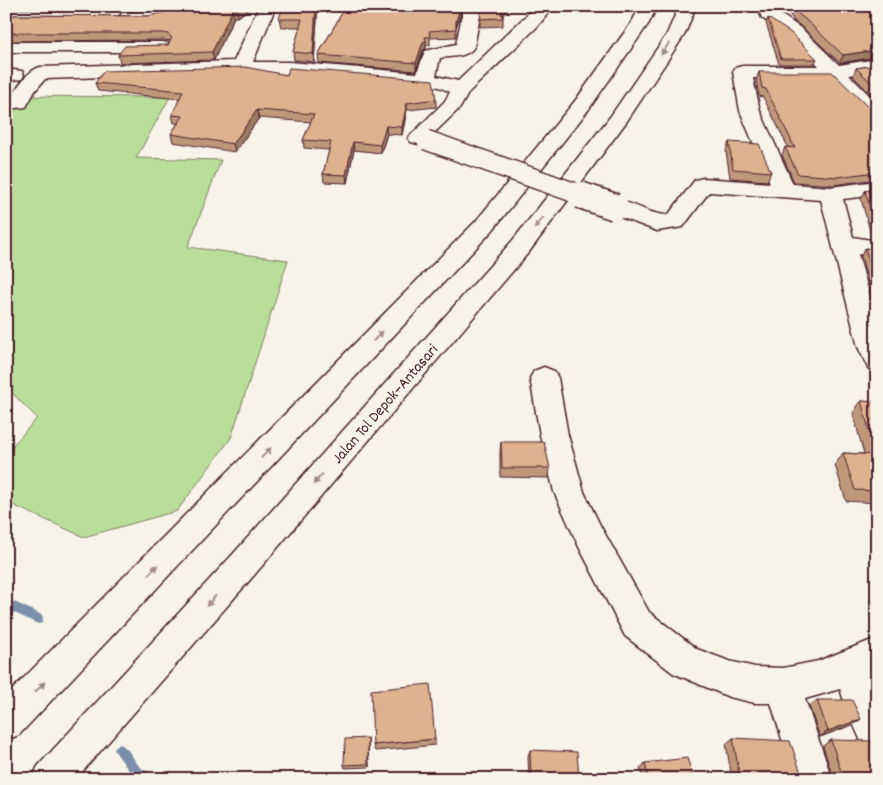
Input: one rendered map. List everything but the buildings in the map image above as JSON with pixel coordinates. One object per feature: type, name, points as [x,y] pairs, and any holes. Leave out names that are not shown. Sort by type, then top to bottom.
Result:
[{"type":"main road","points":[[115,17],[159,16],[172,6]]},
{"type":"main road","points":[[241,67],[268,6]]},
{"type":"main road","points":[[425,80],[432,55],[438,52],[458,51],[465,47],[473,6]]},
{"type":"main road","points":[[546,6],[531,24],[462,89],[453,104],[418,138],[657,223],[675,222],[703,185],[830,194],[877,188]]},
{"type":"main road","points":[[6,722],[484,226],[582,105],[640,23],[649,6]]},
{"type":"main road","name":"Jalan Tol Depok–Antasari","points":[[51,779],[245,563],[521,246],[617,121],[676,34],[688,6]]},
{"type":"main road","points":[[765,6],[768,14],[796,33],[877,114]]},
{"type":"main road","points":[[6,47],[164,47]]},
{"type":"main road","points":[[784,190],[750,111],[742,72],[747,70],[834,72],[877,65]]},
{"type":"main road","points":[[6,103],[19,103],[26,89],[40,73],[241,67],[324,71],[425,80],[442,82],[462,89]]},
{"type":"main road","points":[[830,194],[871,347],[877,361]]},
{"type":"main road","points":[[844,244],[877,250]]},
{"type":"main road","points":[[544,378],[554,434],[569,492],[588,536],[637,624],[685,661],[729,679],[754,685],[783,686],[818,679],[839,672],[863,660],[865,710],[877,735]]},
{"type":"main road","points":[[783,686],[813,779]]},
{"type":"green space","points":[[6,96],[170,97],[136,158],[221,160],[188,247],[288,260],[231,438],[177,511],[84,537],[6,502],[6,453],[37,418],[6,387]]},
{"type":"waterway","points":[[6,603],[38,619]]},
{"type":"waterway","points":[[120,750],[136,771],[149,779]]}]
